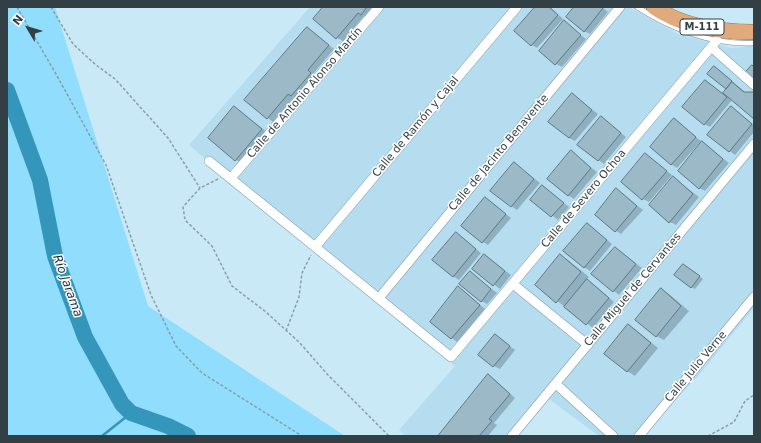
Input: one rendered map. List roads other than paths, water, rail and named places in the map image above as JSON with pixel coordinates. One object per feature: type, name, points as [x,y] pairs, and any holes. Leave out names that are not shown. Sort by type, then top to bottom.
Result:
[{"type":"main road","name":"M-111","points":[[654,7],[674,18],[696,26],[738,32],[754,32]]},
{"type":"street","name":"Calle de Antonio Alonso Martín","points":[[229,177],[379,7]]},
{"type":"street","name":"Calle de Ramón y Cajal","points":[[315,247],[517,7]]},
{"type":"street","name":"Calle de Jacinto Benavente","points":[[379,298],[620,7]]},
{"type":"street","points":[[714,44],[754,85]]},
{"type":"street","name":"Calle de Severo Ochoa","points":[[379,298],[451,357],[714,44]]},
{"type":"street","name":"Calle Miguel de Cervantes","points":[[512,436],[754,144]]},
{"type":"street","points":[[209,161],[379,298]]},
{"type":"street","points":[[513,284],[588,345]]},
{"type":"street","name":"Calle Julio Verne","points":[[639,436],[754,297]]},
{"type":"street","points":[[556,384],[613,436]]},
{"type":"lane","points":[[637,7],[664,23],[714,44],[754,43]]},
{"type":"waterway","name":"Río Jarama","points":[[7,90],[40,180],[55,256],[85,337],[122,404],[131,413],[168,426],[188,436]]},
{"type":"waterway","points":[[102,436],[131,413]]}]
